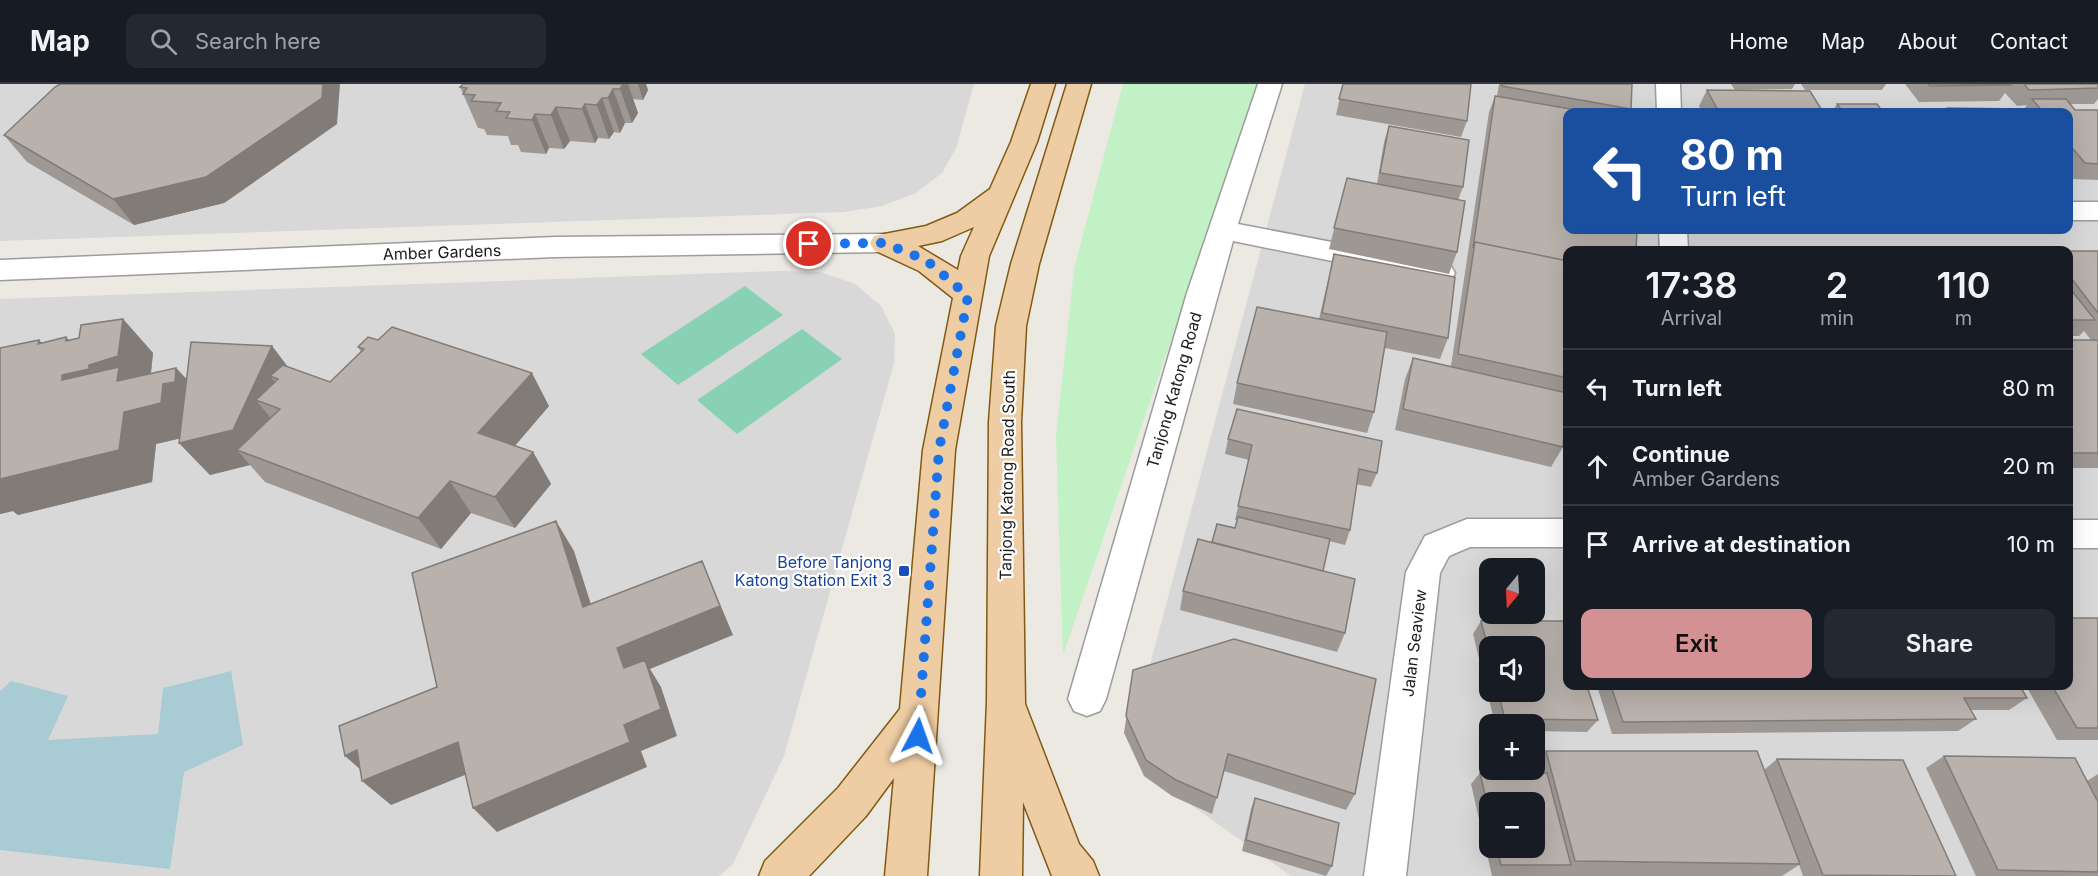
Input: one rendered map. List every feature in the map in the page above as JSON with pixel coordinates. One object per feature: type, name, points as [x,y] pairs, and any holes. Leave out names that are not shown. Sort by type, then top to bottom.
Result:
[{"type":"main road","points":[[906,876],[939,450],[975,256],[1002,194],[1043,84]]},
{"type":"main road","name":"Tanjong Katong Road South","points":[[1000,876],[1006,701],[1005,422],[1011,326],[1025,264],[1079,84]]},
{"type":"main road","points":[[884,243],[932,234],[967,219],[1002,194]]},
{"type":"main road","points":[[884,243],[926,260],[968,296]]},
{"type":"main road","points":[[1006,701],[1063,856],[1078,876]]},
{"type":"main road","points":[[780,876],[852,802],[920,713]]},
{"type":"street","name":"Tanjong Katong Road","points":[[1087,699],[1202,293],[1270,84]]},
{"type":"street","points":[[1668,84],[1669,108]]},
{"type":"street","points":[[2073,211],[2098,211]]},
{"type":"street","points":[[1223,230],[1441,273]]},
{"type":"street","name":"Amber Gardens","points":[[0,270],[555,247],[884,243]]},
{"type":"street","name":"Jalan Seaview","points":[[1385,876],[1423,572],[1437,546],[1467,532],[1563,533]]},
{"type":"street","points":[[2073,534],[2098,534]]},
{"type":"shaded area","points":[[0,84],[974,84],[956,148],[942,173],[916,193],[882,206],[844,212],[0,241]]},
{"type":"shaded area","points":[[1305,84],[2098,84],[2098,876],[1291,876],[1166,787],[1139,706]]},
{"type":"shaded area","points":[[779,271],[820,272],[855,284],[881,306],[895,334],[894,363],[784,756],[733,864],[719,876],[0,876],[0,299]]},
{"type":"green space","points":[[1123,84],[1259,84],[1063,655],[1056,436],[1074,269]]},
{"type":"green space","points":[[745,286],[783,315],[678,385],[641,354]]},
{"type":"green space","points":[[802,329],[842,359],[737,434],[697,400]]},
{"type":"water","points":[[231,671],[243,745],[184,772],[170,869],[0,850],[0,691],[11,681],[68,696],[48,740],[158,734],[163,688]]},
{"type":"building","points":[[60,84],[323,84],[322,98],[206,177],[113,199],[4,135]]},
{"type":"building","points":[[463,84],[623,84],[620,89],[613,89],[608,98],[602,98],[597,105],[585,104],[582,109],[556,107],[551,115],[535,114],[532,120],[506,118],[510,112],[496,111],[501,103],[471,101],[475,95],[463,94],[467,88],[460,87]]},
{"type":"building","points":[[1343,84],[1471,84],[1467,121],[1339,99]]},
{"type":"building","points":[[1502,84],[1632,84],[1631,108],[1625,108],[1502,86]]},
{"type":"building","points":[[1928,84],[2010,84],[2011,85],[1930,86]]},
{"type":"building","points":[[2024,84],[2098,84],[2098,88],[2029,90]]},
{"type":"building","points":[[1707,90],[1810,91],[1821,108],[1717,108]]},
{"type":"building","points":[[1495,96],[1565,108],[1563,234],[1637,234],[1636,246],[1563,246],[1563,260],[1475,242],[1473,248]]},
{"type":"building","points":[[2032,99],[2066,99],[2075,110],[2098,110],[2098,164],[2085,163],[2073,149],[2073,108],[2040,108]]},
{"type":"building","points":[[1837,104],[1877,104],[1880,108],[1840,108]]},
{"type":"building","points":[[1389,126],[1469,140],[1463,187],[1380,173]]},
{"type":"building","points":[[1347,178],[1465,201],[1457,252],[1334,228]]},
{"type":"building","points":[[1475,242],[1563,260],[1563,377],[1458,354]]},
{"type":"building","points":[[2073,251],[2098,251],[2098,313],[2073,280]]},
{"type":"building","points":[[1334,254],[1455,277],[1448,338],[1322,313]]},
{"type":"building","points":[[2073,292],[2095,320],[2073,320]]},
{"type":"building","points":[[1257,307],[1387,332],[1374,412],[1237,383]]},
{"type":"building","points":[[123,319],[118,356],[89,365],[89,369],[62,375],[62,380],[119,367],[117,381],[176,368],[175,382],[163,384],[161,403],[124,412],[119,450],[0,479],[0,348],[39,340],[38,344],[66,337],[66,341],[79,338],[81,325]]},
{"type":"building","points":[[392,327],[532,373],[478,433],[533,452],[495,497],[450,481],[418,518],[237,450],[280,409],[256,400],[278,379],[270,376],[283,365],[330,382],[364,349],[358,347],[368,337],[378,340]]},
{"type":"building","points":[[2073,340],[2098,340],[2098,453],[2073,453]]},
{"type":"building","points":[[191,342],[272,346],[233,430],[179,443]]},
{"type":"building","points":[[1413,358],[1563,392],[1563,447],[1403,409]]},
{"type":"building","points":[[1237,409],[1382,441],[1377,473],[1359,469],[1350,530],[1238,506],[1252,445],[1228,439]]},
{"type":"building","points":[[1238,517],[1330,539],[1323,571],[1212,542],[1217,524],[1235,528]]},
{"type":"building","points":[[556,521],[583,607],[702,561],[720,606],[617,648],[624,668],[645,660],[661,709],[624,725],[630,742],[473,808],[458,742],[362,781],[357,750],[345,756],[339,726],[437,687],[412,573]]},
{"type":"building","points":[[1198,539],[1355,579],[1345,633],[1183,591]]},
{"type":"building","points":[[2073,618],[2098,618],[2098,728],[2077,728],[2054,690],[2073,690]]},
{"type":"building","points":[[1545,621],[1563,621],[1563,690],[1588,690],[1598,720],[1545,719],[1545,714],[1504,714],[1501,702],[1545,702],[1545,636],[1485,636],[1482,624],[1545,624]]},
{"type":"building","points":[[1234,639],[1376,679],[1355,794],[1228,754],[1217,798],[1176,780],[1146,760],[1126,716],[1133,670]]},
{"type":"building","points":[[1612,690],[2022,690],[2027,698],[1964,698],[1976,719],[1623,722]]},
{"type":"building","points":[[1546,751],[1757,751],[1800,864],[1575,861]]},
{"type":"building","points":[[1944,756],[2075,758],[2098,802],[2098,872],[1998,870]]},
{"type":"building","points":[[1777,759],[1903,760],[1956,876],[1823,875]]},
{"type":"building","points":[[1545,773],[1547,773],[1571,865],[1501,865],[1499,858],[1545,858],[1545,792],[1484,792],[1482,780],[1545,780]]},
{"type":"building","points":[[1255,798],[1339,823],[1332,866],[1246,840]]},
{"type":"place","name":"Before Tanjong Katong Station Exit 3","points":[[904,571]]},
{"type":"route","points":[[809,244],[884,243],[926,260],[946,274],[968,296],[939,450],[918,736]]}]
